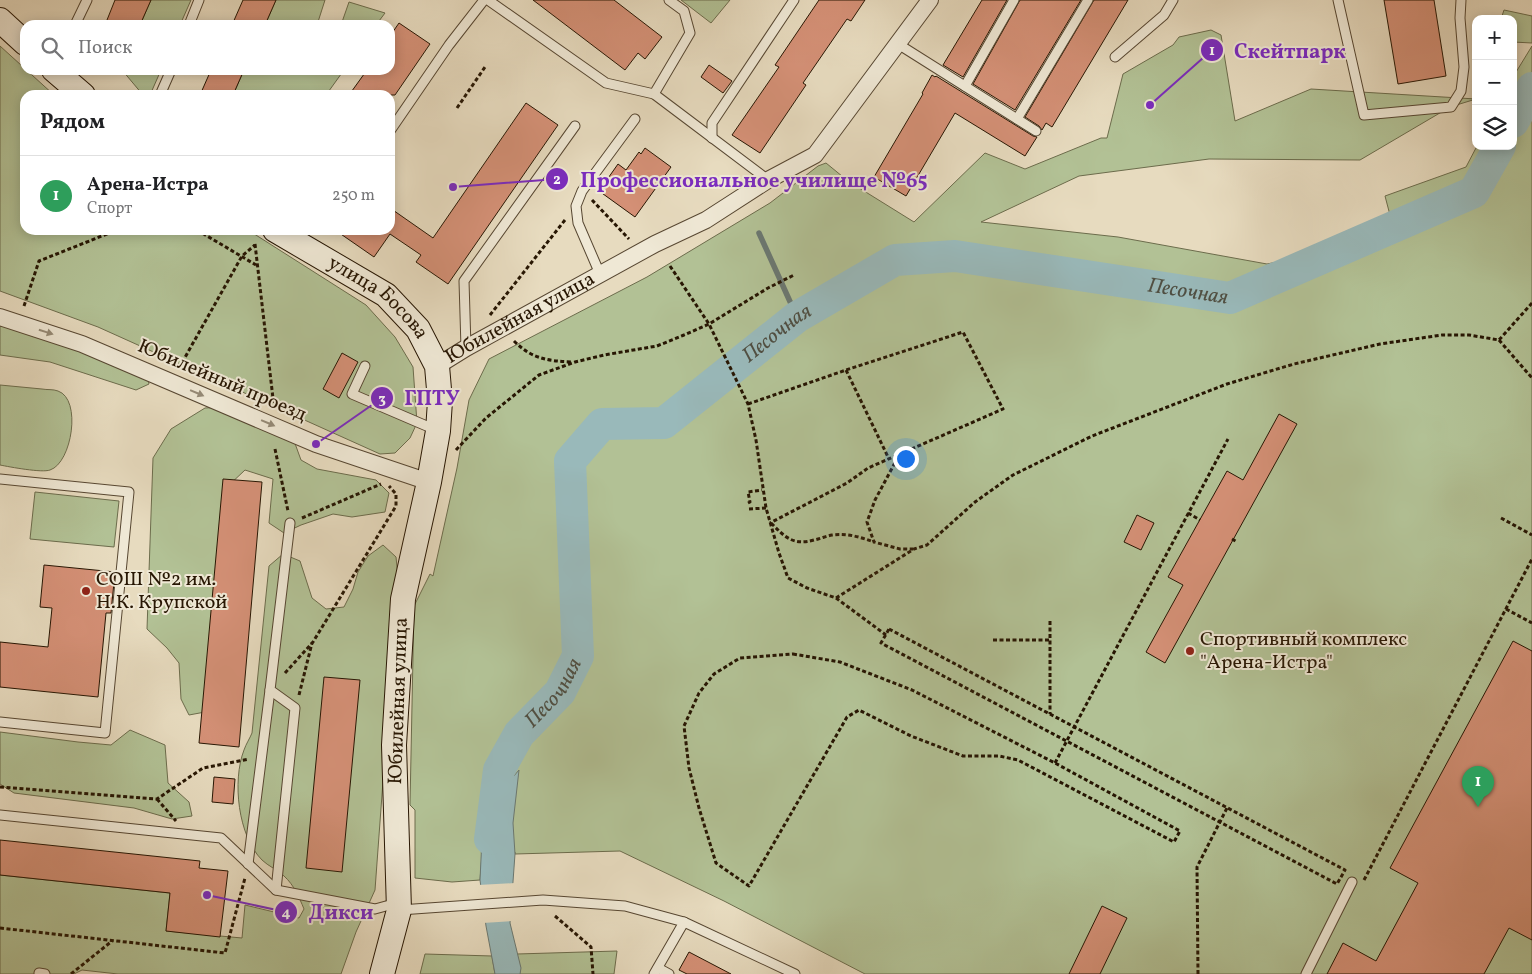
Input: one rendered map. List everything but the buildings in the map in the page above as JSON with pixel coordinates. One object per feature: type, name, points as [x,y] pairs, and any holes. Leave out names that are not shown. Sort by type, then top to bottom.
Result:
[{"type":"street","name":"Юбилейная улица","points":[[382,974],[399,906],[394,745],[403,599],[429,482],[438,430],[440,401],[437,366],[466,348],[655,244],[706,220],[768,180],[815,155],[930,0]]},
{"type":"street","points":[[0,20],[20,38]]},
{"type":"street","points":[[60,75],[77,90]]},
{"type":"street","name":"улица Босова","points":[[284,235],[386,295],[418,328],[437,366]]},
{"type":"street","name":"Юбилейный проезд","points":[[0,317],[82,344],[316,444],[429,482]]},
{"type":"lane","points":[[77,20],[87,0]]},
{"type":"lane","points":[[191,20],[199,0]]},
{"type":"lane","points":[[395,124],[449,45],[484,0]]},
{"type":"lane","points":[[488,0],[606,83],[654,94],[768,180]]},
{"type":"lane","points":[[654,94],[690,33],[684,11],[669,0]]},
{"type":"lane","points":[[712,138],[712,123],[794,0]]},
{"type":"lane","points":[[965,86],[1014,0]]},
{"type":"lane","points":[[1017,119],[1088,0]]},
{"type":"lane","points":[[1115,57],[1164,15],[1173,0]]},
{"type":"lane","points":[[1338,0],[1364,115],[1450,107],[1461,90],[1464,67],[1460,18],[1461,0]]},
{"type":"lane","points":[[898,44],[1036,131]]},
{"type":"lane","points":[[162,90],[169,75]]},
{"type":"lane","points":[[600,274],[578,223],[576,206],[582,191],[635,119]]},
{"type":"lane","points":[[466,348],[464,281],[575,126]]},
{"type":"lane","points":[[365,366],[352,394],[438,430]]},
{"type":"lane","points":[[0,479],[129,492],[105,733],[0,722]]},
{"type":"lane","points":[[248,864],[290,522]]},
{"type":"lane","points":[[270,690],[295,708],[276,890]]},
{"type":"lane","points":[[0,815],[221,838],[276,890],[375,909],[399,906],[454,907],[543,900],[625,906],[684,922],[795,974]]},
{"type":"lane","points":[[1306,974],[1352,882]]},
{"type":"lane","points":[[669,974],[656,971],[684,922]]},
{"type":"lane","points":[[39,973],[45,974]]},
{"type":"path","points":[[457,108],[485,67]]},
{"type":"path","points":[[582,191],[634,244]]},
{"type":"path","points":[[485,322],[576,206]]},
{"type":"path","points":[[24,306],[39,260],[104,235]]},
{"type":"path","points":[[206,235],[256,265]]},
{"type":"path","points":[[179,368],[242,256],[255,244],[274,412]]},
{"type":"path","points":[[670,266],[709,324],[748,404],[756,440],[766,508],[788,578],[807,588],[836,598],[886,635]]},
{"type":"path","points":[[453,454],[486,418],[539,375],[575,362],[656,346],[709,324],[768,288],[794,275]]},
{"type":"path","points":[[1499,340],[1532,303]]},
{"type":"path","points":[[502,328],[522,349],[547,361],[575,362]]},
{"type":"path","points":[[748,404],[963,332],[1003,409],[868,468],[847,483],[770,522]]},
{"type":"path","points":[[836,598],[914,549],[927,545],[975,502],[1013,476],[1092,436],[1227,384],[1294,364],[1380,344],[1442,335],[1469,335],[1499,340],[1532,378]]},
{"type":"path","points":[[846,370],[889,459]]},
{"type":"path","points":[[1055,763],[1228,439]]},
{"type":"path","points":[[275,449],[290,522],[385,482],[394,482]]},
{"type":"path","points":[[874,542],[867,522],[898,456]]},
{"type":"path","points":[[270,690],[313,642],[396,506],[396,494],[385,482]]},
{"type":"path","points":[[748,503],[750,502],[748,492],[762,490]]},
{"type":"path","points":[[749,510],[766,508]]},
{"type":"path","points":[[1188,513],[1200,520]]},
{"type":"path","points":[[1501,518],[1532,535]]},
{"type":"path","points":[[770,522],[789,540],[803,543],[830,535],[841,534],[855,536],[900,549],[914,549]]},
{"type":"path","points":[[1232,539],[1237,542]]},
{"type":"path","points":[[1342,876],[1361,887],[1532,559]]},
{"type":"path","points":[[1506,609],[1532,623]]},
{"type":"path","points":[[1050,622],[1050,715]]},
{"type":"path","points":[[1337,884],[882,643],[889,629],[1345,870]]},
{"type":"path","points":[[993,640],[1050,640]]},
{"type":"path","points":[[295,708],[313,642]]},
{"type":"path","points":[[793,654],[840,662],[912,690],[1055,763],[1180,831],[1174,842],[1018,760],[999,756],[963,756],[911,736],[859,710],[847,717],[750,886],[716,863],[689,768],[684,726],[699,693],[714,674],[720,670],[740,658],[793,654]]},
{"type":"path","points":[[0,787],[156,799],[203,768],[252,758],[263,747]]},
{"type":"path","points":[[156,799],[188,834]]},
{"type":"path","points":[[1198,974],[1198,867],[1227,808]]},
{"type":"path","points":[[0,928],[225,953],[248,864]]},
{"type":"path","points":[[550,915],[565,916]]},
{"type":"path","points":[[555,916],[591,947],[593,974]]},
{"type":"path","points":[[71,974],[112,940]]},
{"type":"green space","points":[[151,0],[191,0],[182,20],[142,20]]},
{"type":"green space","points":[[276,0],[325,0],[319,20],[267,20]]},
{"type":"green space","points":[[681,0],[730,0],[711,23]]},
{"type":"green space","points":[[349,2],[385,13],[380,20],[343,20]]},
{"type":"green space","points":[[1504,10],[1532,16],[1532,43],[1517,42],[1517,15],[1502,15]]},
{"type":"green space","points":[[1211,30],[1221,35],[1235,121],[1311,89],[1472,100],[1450,107],[1360,160],[1209,159],[1079,176],[981,222],[1118,237],[1267,264],[1396,238],[1385,196],[1466,167],[1475,150],[1517,150],[1517,70],[1532,46],[1532,974],[865,974],[724,901],[620,851],[515,854],[515,852],[482,855],[480,880],[452,882],[415,878],[415,810],[410,805],[414,606],[430,574],[433,576],[457,468],[469,400],[489,359],[647,277],[770,203],[818,166],[826,163],[848,181],[914,222],[985,153],[1025,169],[1101,138],[1107,138],[1123,74],[1173,45],[1179,37]]},
{"type":"green space","points":[[0,46],[20,64],[20,75],[32,75],[48,90],[20,90],[20,235],[256,235],[366,305],[395,337],[413,367],[417,423],[410,438],[395,453],[380,454],[98,327],[0,291]]},
{"type":"green space","points":[[126,75],[159,75],[152,90],[139,90]]},
{"type":"green space","points":[[242,75],[340,75],[330,90],[235,90]]},
{"type":"green space","points":[[0,326],[34,331],[147,374],[149,384],[136,390],[50,362],[0,355]]},
{"type":"green space","points":[[0,385],[54,390],[65,396],[70,406],[72,418],[71,431],[69,444],[58,465],[46,471],[0,465]]},
{"type":"green space","points":[[225,407],[293,438],[301,460],[317,469],[376,480],[389,493],[385,512],[352,517],[333,514],[284,533],[269,523],[273,479],[245,470],[227,487],[205,712],[189,715],[181,699],[179,663],[167,648],[147,629],[153,458],[171,429],[205,408]]},
{"type":"green space","points":[[35,492],[119,501],[114,547],[30,539]]},
{"type":"green space","points":[[383,545],[396,557],[398,577],[375,890],[356,932],[341,974],[118,974],[82,970],[74,974],[0,974],[0,875],[170,893],[166,931],[242,938],[245,905],[299,918],[304,909],[293,887],[282,874],[262,860],[247,837],[238,792],[240,763],[252,733],[269,566],[283,554],[300,561],[312,598],[326,609],[344,607],[353,589],[358,572],[368,556]]},
{"type":"green space","points":[[130,730],[165,745],[168,783],[189,802],[192,816],[172,819],[134,808],[14,793],[0,784],[0,732],[111,745]]},
{"type":"green space","points":[[617,951],[614,974],[520,974],[517,954]]},
{"type":"green space","points":[[425,954],[492,956],[495,974],[420,974]]},
{"type":"water","points":[[519,770],[513,823],[515,854],[510,923],[521,968],[520,974],[495,974],[480,880],[482,838],[488,806]]},
{"type":"pier","points":[[515,883],[512,921],[483,923],[478,885]]},
{"type":"waterway","name":"Песочная","points":[[1517,115],[1532,88]]},
{"type":"waterway","name":"Песочная","points":[[490,839],[499,770],[519,734],[560,692],[578,656],[570,461],[602,424],[664,423],[797,317],[895,260],[955,256],[1230,298],[1474,192],[1498,150]]},
{"type":"waterway","points":[[759,233],[797,317]]},
{"type":"place","name":"Скейтпарк","points":[[1150,105]]},
{"type":"place","name":"Профессиональное училище №65","points":[[453,187]]},
{"type":"place","name":"ГПТУ","points":[[316,444]]},
{"type":"place","name":"СОШ №2 им. Н.К. Крупской","points":[[86,591]]},
{"type":"place","name":"Спортивный комплекс \"Арена-Истра\"","points":[[1190,651]]},
{"type":"place","name":"Арена-Истра","points":[[1478,807]]},
{"type":"place","name":"Дикси","points":[[207,895]]}]
